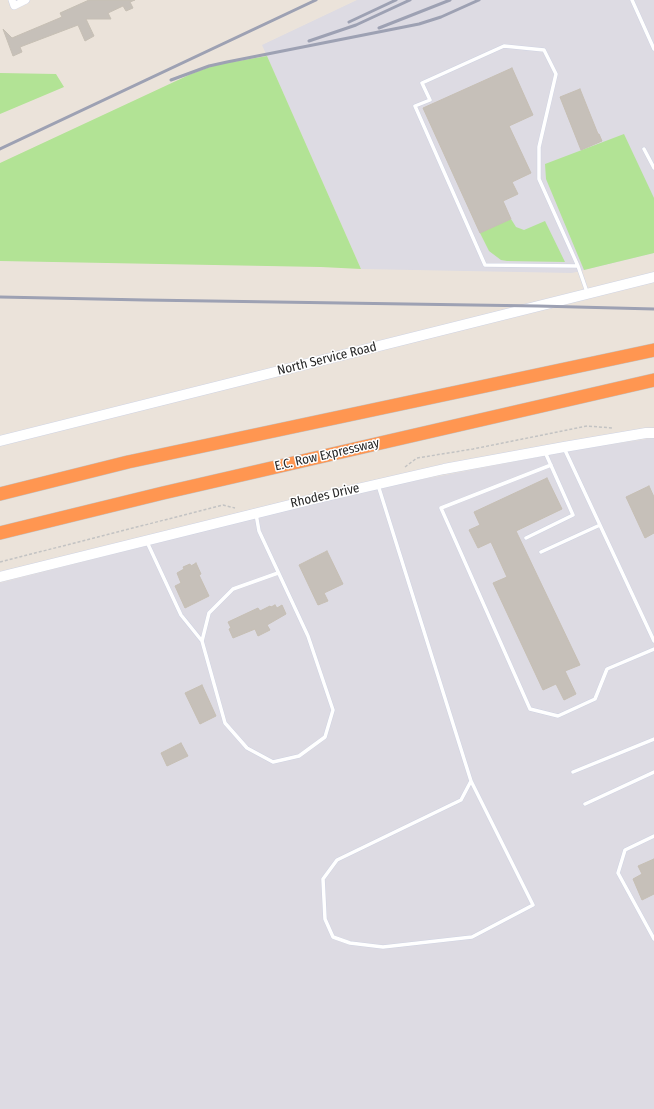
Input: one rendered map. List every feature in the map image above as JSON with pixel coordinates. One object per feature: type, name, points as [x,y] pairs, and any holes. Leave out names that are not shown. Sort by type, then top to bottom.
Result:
[{"type":"highway","points":[[0,494],[136,460],[654,350]]},
{"type":"highway","name":"E.C. Row Expressway","points":[[0,534],[163,493],[654,380]]},
{"type":"street","points":[[12,0],[14,6],[26,0]]},
{"type":"street","name":"North Service Road","points":[[0,441],[654,277]]},
{"type":"street","name":"Rhodes Drive","points":[[0,577],[256,513],[444,469],[545,450],[646,433],[654,433]]},
{"type":"lane","points":[[632,0],[654,49]]},
{"type":"lane","points":[[578,266],[485,265],[415,106],[430,100],[422,83],[504,46],[544,50],[556,74],[538,147],[539,180],[578,266],[588,293]]},
{"type":"lane","points":[[644,149],[654,168]]},
{"type":"lane","points":[[564,447],[654,641]]},
{"type":"lane","points":[[526,538],[574,516],[545,450]]},
{"type":"lane","points":[[551,465],[441,508],[530,709],[558,716],[595,699],[607,669],[654,648]]},
{"type":"lane","points":[[377,484],[471,781],[533,905],[472,937],[383,947],[350,943],[333,937],[325,919],[323,879],[337,860],[461,800],[471,781]]},
{"type":"lane","points":[[147,540],[181,615],[202,641],[225,722],[247,748],[273,762],[299,756],[325,737],[333,710],[308,636],[259,531],[256,513]]},
{"type":"lane","points":[[541,552],[600,525]]},
{"type":"lane","points":[[202,641],[209,613],[233,589],[278,573]]},
{"type":"lane","points":[[574,772],[654,739]]},
{"type":"lane","points":[[585,804],[654,772]]},
{"type":"lane","points":[[654,836],[625,850],[618,872],[654,939]]},
{"type":"path","points":[[417,458],[587,426],[614,428]]},
{"type":"path","points":[[0,562],[223,505],[236,508]]},
{"type":"shaded area","points":[[357,0],[654,0],[654,253],[572,273],[361,269],[262,45]]},
{"type":"shaded area","points":[[654,438],[654,1109],[0,1109],[0,583],[272,514],[409,482],[581,449]]},
{"type":"green space","points":[[267,56],[361,269],[0,261],[0,163],[191,74],[215,65]]},
{"type":"green space","points":[[0,73],[56,74],[64,87],[0,114]]},
{"type":"green space","points":[[624,134],[654,198],[654,253],[584,270],[546,179],[545,164]]},
{"type":"green space","points":[[511,219],[516,227],[524,230],[545,221],[565,262],[507,261],[501,260],[489,251],[480,233]]},
{"type":"building","points":[[89,0],[135,0],[130,2],[133,8],[126,11],[123,6],[108,13],[111,19],[86,19],[94,36],[85,41],[78,25],[20,47],[22,52],[13,56],[3,29],[12,38],[62,17],[60,13]]},
{"type":"building","points":[[512,68],[533,115],[509,126],[531,173],[512,182],[518,194],[503,201],[511,219],[480,233],[423,108]]},
{"type":"building","points":[[580,89],[602,141],[581,150],[560,97]]},
{"type":"building","points":[[547,478],[562,509],[516,531],[580,665],[565,671],[576,694],[564,700],[556,684],[543,690],[493,583],[507,577],[491,542],[478,548],[469,530],[480,525],[474,512]]},
{"type":"building","points":[[649,486],[654,497],[654,533],[645,538],[626,497]]},
{"type":"building","points":[[327,551],[343,584],[324,593],[328,601],[318,605],[299,565]]},
{"type":"building","points":[[196,563],[201,574],[199,575],[209,596],[185,608],[175,586],[181,583],[177,573],[184,569],[183,567],[190,564],[191,566]]},
{"type":"building","points":[[275,605],[277,608],[282,605],[286,614],[267,625],[270,630],[258,636],[255,629],[233,638],[228,622],[258,608],[260,611]]},
{"type":"building","points":[[202,685],[216,716],[200,724],[185,693]]},
{"type":"building","points":[[181,743],[188,756],[167,766],[161,753]]},
{"type":"building","points":[[654,859],[654,894],[642,900],[633,879],[642,874],[638,866]]},
{"type":"railway","points":[[0,149],[316,0]]},
{"type":"railway","points":[[349,22],[396,0]]},
{"type":"railway","points":[[309,41],[356,25],[410,0]]},
{"type":"railway","points":[[379,28],[450,0]]},
{"type":"railway","points":[[171,80],[209,66],[419,24],[441,17],[479,0]]},
{"type":"railway","points":[[0,297],[654,309]]}]
